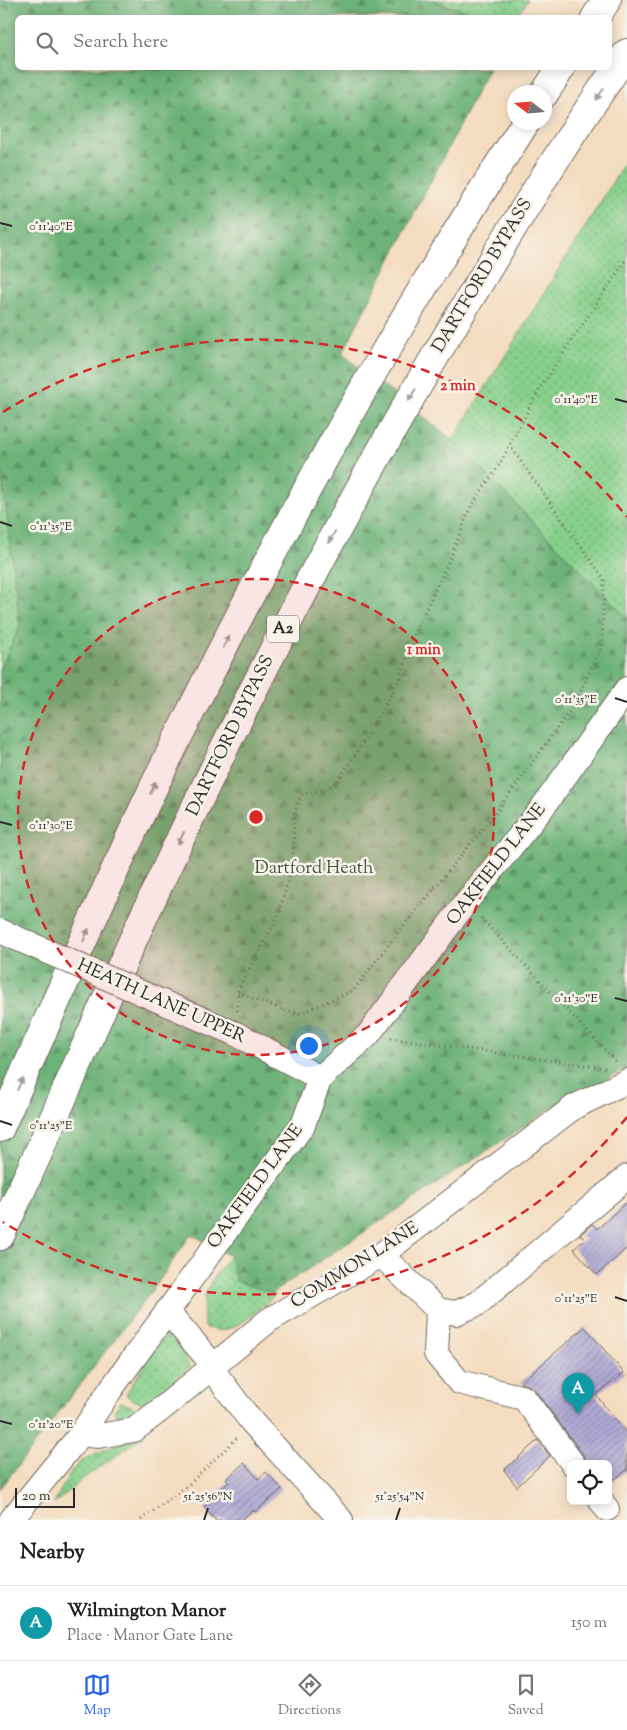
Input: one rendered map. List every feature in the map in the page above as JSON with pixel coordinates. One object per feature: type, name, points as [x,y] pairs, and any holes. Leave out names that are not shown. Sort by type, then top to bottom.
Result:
[{"type":"highway","points":[[597,15],[607,0]]},
{"type":"highway","name":"DARTFORD BYPASS","points":[[0,1236],[157,887],[287,621],[358,488],[438,349],[527,203],[627,53]]},
{"type":"highway","points":[[550,85],[560,70]]},
{"type":"highway","name":"A2","points":[[0,1128],[156,782],[213,667],[290,520],[400,324],[521,130]]},
{"type":"street","name":"OAKFIELD LANE","points":[[11,1520],[80,1434],[303,1125],[320,1078],[368,1035],[466,902],[540,811],[627,689]]},
{"type":"street","name":"HEATH LANE UPPER","points":[[0,931],[236,1034],[320,1078]]},
{"type":"street","name":"COMMON LANE","points":[[80,1434],[98,1436],[134,1430],[269,1320],[381,1255],[620,1071]]},
{"type":"street","points":[[381,1255],[438,1310],[456,1313],[477,1304],[627,1177]]},
{"type":"street","points":[[438,1310],[436,1354],[459,1382],[524,1398],[570,1460]]},
{"type":"street","points":[[167,1311],[208,1360],[211,1368],[254,1425],[341,1520]]},
{"type":"path","points":[[236,1034],[238,989],[277,919],[293,864],[294,813],[301,795],[326,789],[338,781],[373,727],[400,678],[415,632],[451,556],[471,506],[498,467],[540,388],[627,258]]},
{"type":"path","points":[[238,993],[286,1011],[302,1013],[354,990],[393,938],[495,814],[574,705],[602,646],[604,579],[510,446]]},
{"type":"path","points":[[466,902],[620,1071]]},
{"type":"path","points":[[368,1035],[620,1071]]},
{"type":"path","points":[[141,1520],[186,1486],[245,1431],[254,1425]]},
{"type":"green space","name":"Dartford Heath","points":[[0,0],[431,0],[477,15],[15,15],[15,70],[488,70],[342,354],[453,440],[627,618],[627,1069],[559,1103],[272,1293],[236,1281],[230,1256],[191,1234],[157,1284],[0,1489],[0,669],[20,626],[0,458]]},
{"type":"green space","points":[[431,0],[528,0],[518,15],[477,15]]},
{"type":"green space","points":[[627,159],[627,618],[453,440]]},
{"type":"green space","points":[[0,458],[21,626],[0,669]]},
{"type":"green space","points":[[230,1256],[275,1295],[245,1321],[231,1328],[219,1331],[205,1327],[205,1297],[212,1281]]},
{"type":"green space","points":[[166,1333],[173,1334],[186,1351],[182,1355],[191,1366],[149,1402],[132,1400],[127,1396],[127,1392]]},
{"type":"green space","points":[[121,1402],[143,1410],[135,1418],[118,1417],[114,1411]]},
{"type":"green space","points":[[145,1435],[84,1478],[54,1504],[71,1472],[83,1460]]},
{"type":"building","points":[[627,1202],[627,1248],[597,1275],[574,1249],[585,1239],[580,1235],[592,1224],[597,1229]]},
{"type":"building","points":[[585,1327],[624,1373],[596,1395],[627,1434],[627,1470],[612,1481],[612,1460],[586,1460],[535,1390],[528,1385],[520,1383]]},
{"type":"building","points":[[538,1440],[550,1456],[517,1487],[504,1470]]},
{"type":"building","points":[[244,1463],[258,1479],[266,1472],[282,1489],[255,1512],[253,1510],[241,1520],[215,1520],[204,1507],[211,1502],[208,1500],[229,1482],[226,1479]]},
{"type":"place","name":"Wilmington Manor","points":[[578,1414]]}]
